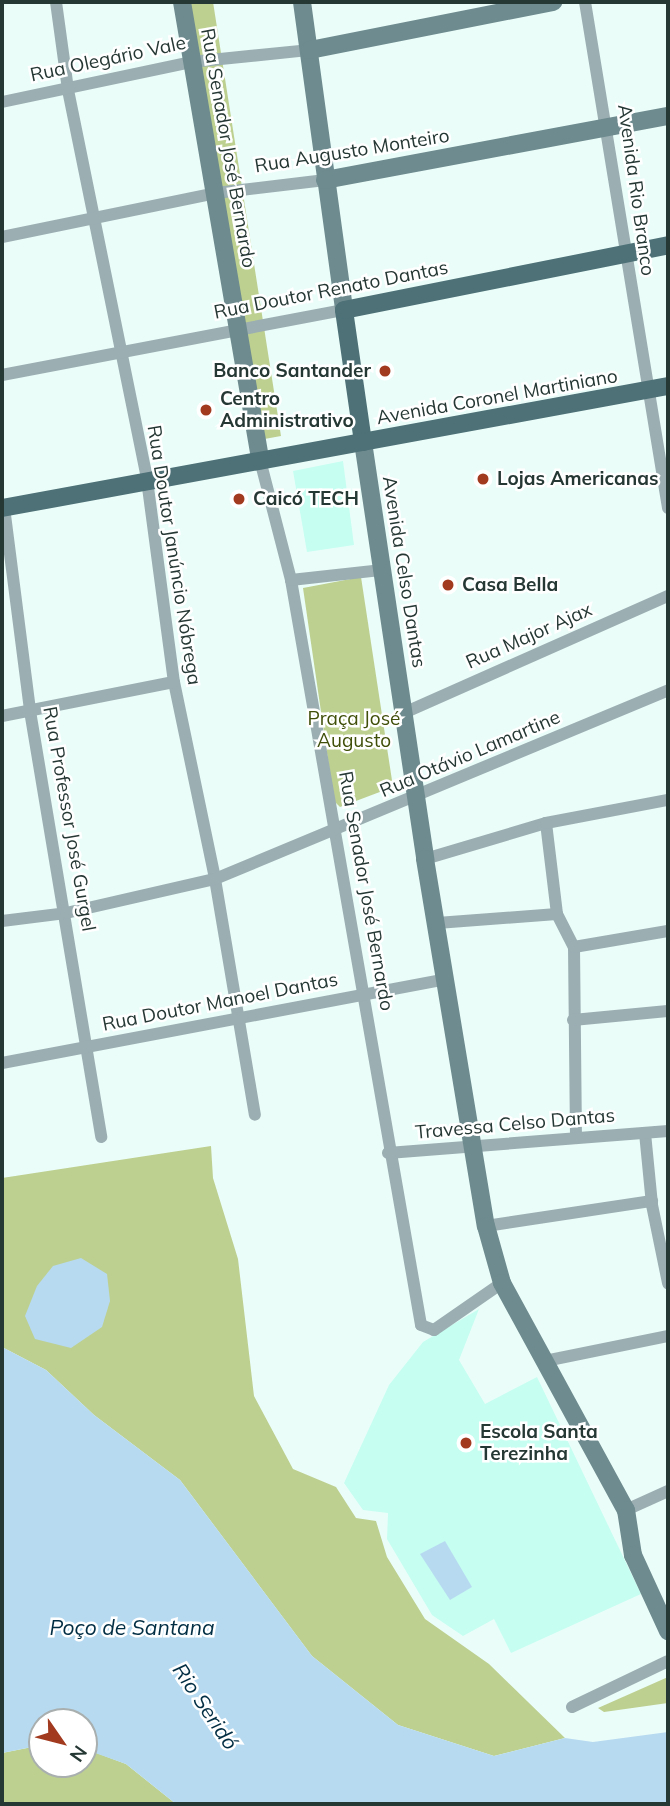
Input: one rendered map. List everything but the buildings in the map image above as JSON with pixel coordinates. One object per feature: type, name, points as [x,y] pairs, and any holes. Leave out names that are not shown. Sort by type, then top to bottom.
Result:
[{"type":"main road","name":"Rua Senador José Bernardo","points":[[182,2],[260,460]]},
{"type":"main road","name":"Avenida Celso Dantas","points":[[302,2],[325,180],[382,570],[406,712],[425,859],[486,1226],[502,1283],[626,1510],[633,1555],[668,1631]]},
{"type":"main road","name":"Rua Olegário Vale","points":[[310,50],[553,2]]},
{"type":"main road","name":"Rua Augusto Monteiro","points":[[325,180],[668,116]]},
{"type":"main road","name":"Rua Doutor Renato Dantas","points":[[344,310],[668,245]]},
{"type":"main road","name":"Avenida Coronel Martiniano","points":[[3,507],[668,386]]},
{"type":"street","name":"Rua Doutor Janúncio Nóbrega","points":[[56,2],[68,90],[147,480],[174,682],[215,879],[255,1115]]},
{"type":"street","name":"Avenida Rio Branco","points":[[585,2],[609,128],[625,252],[668,508]]},
{"type":"street","name":"Rua Olegário Vale","points":[[2,103],[191,62],[310,50]]},
{"type":"street","name":"Rua Augusto Monteiro","points":[[2,237],[216,193],[325,180]]},
{"type":"street","name":"Rua Doutor Renato Dantas","points":[[2,374],[344,310]]},
{"type":"street","name":"Rua Senador José Bernardo","points":[[260,460],[291,580],[388,1153],[420,1321],[428,1331],[502,1283]]},
{"type":"street","name":"Rua Professor José Gurgel","points":[[3,507],[30,711],[66,913],[101,1137]]},
{"type":"street","points":[[291,580],[382,570]]},
{"type":"street","name":"Rua Major Ajax","points":[[406,712],[668,596]]},
{"type":"street","points":[[2,716],[174,682]]},
{"type":"street","name":"Rua Otávio Lamartine","points":[[2,921],[66,913],[215,879],[334,833],[668,690]]},
{"type":"street","points":[[425,859],[546,823],[668,800]]},
{"type":"street","points":[[546,823],[557,914],[575,947],[573,1020],[576,1138]]},
{"type":"street","points":[[437,923],[557,914]]},
{"type":"street","points":[[575,947],[668,931]]},
{"type":"street","name":"Rua Doutor Manoel Dantas","points":[[2,1063],[446,979]]},
{"type":"street","points":[[573,1020],[668,1011]]},
{"type":"street","name":"Travessa Celso Dantas","points":[[388,1153],[472,1149],[668,1131]]},
{"type":"street","points":[[645,1133],[652,1201],[668,1283]]},
{"type":"street","points":[[486,1226],[652,1201]]},
{"type":"street","points":[[545,1361],[668,1336]]},
{"type":"street","points":[[626,1510],[668,1491]]},
{"type":"street","points":[[572,1707],[668,1661]]},
{"type":"shaded area","points":[[343,461],[354,545],[307,552],[293,471]]},
{"type":"shaded area","name":"Escola Santa Terezinha","points":[[479,1309],[459,1360],[485,1404],[537,1377],[641,1594],[511,1653],[494,1619],[463,1636],[432,1615],[387,1539],[388,1513],[363,1510],[344,1483],[389,1385],[423,1342]]},
{"type":"green space","points":[[186,2],[213,2],[281,436],[259,440]]},
{"type":"green space","name":"Praça José Augusto","points":[[361,577],[393,787],[340,807],[334,801],[303,588]]},
{"type":"green space","points":[[211,1146],[213,1178],[238,1259],[254,1396],[293,1469],[336,1487],[356,1518],[376,1521],[387,1557],[425,1619],[489,1664],[565,1738],[494,1756],[398,1725],[312,1656],[180,1480],[94,1415],[46,1370],[2,1347],[2,1178]]},
{"type":"green space","points":[[668,1677],[668,1703],[604,1712],[598,1708]]},
{"type":"green space","points":[[28,1748],[28,1778],[98,1778],[98,1754],[126,1764],[176,1804],[2,1804],[2,1753]]},
{"type":"water","points":[[81,1258],[107,1274],[110,1301],[102,1327],[71,1348],[35,1339],[25,1316],[37,1286],[53,1266]]},
{"type":"water","points":[[2,1347],[46,1370],[94,1415],[180,1480],[312,1656],[398,1725],[494,1756],[565,1738],[593,1742],[668,1732],[668,1804],[176,1804],[126,1764],[98,1754],[98,1708],[28,1708],[28,1748],[2,1753]]},
{"type":"water","points":[[445,1541],[472,1587],[450,1600],[420,1554]]},
{"type":"place","name":"Banco Santander","points":[[385,371]]},
{"type":"place","name":"Centro Administrativo","points":[[206,410]]},
{"type":"place","name":"Lojas Americanas","points":[[483,479]]},
{"type":"place","name":"Caicó TECH","points":[[239,499]]},
{"type":"place","name":"Casa Bella","points":[[448,585]]},
{"type":"place","name":"Escola Santa Terezinha","points":[[466,1443]]},
{"type":"water label","name":"Poço de Santana","points":[[132,1627]]},
{"type":"water label","name":"Rio Seridó","points":[[206,1706]]}]
